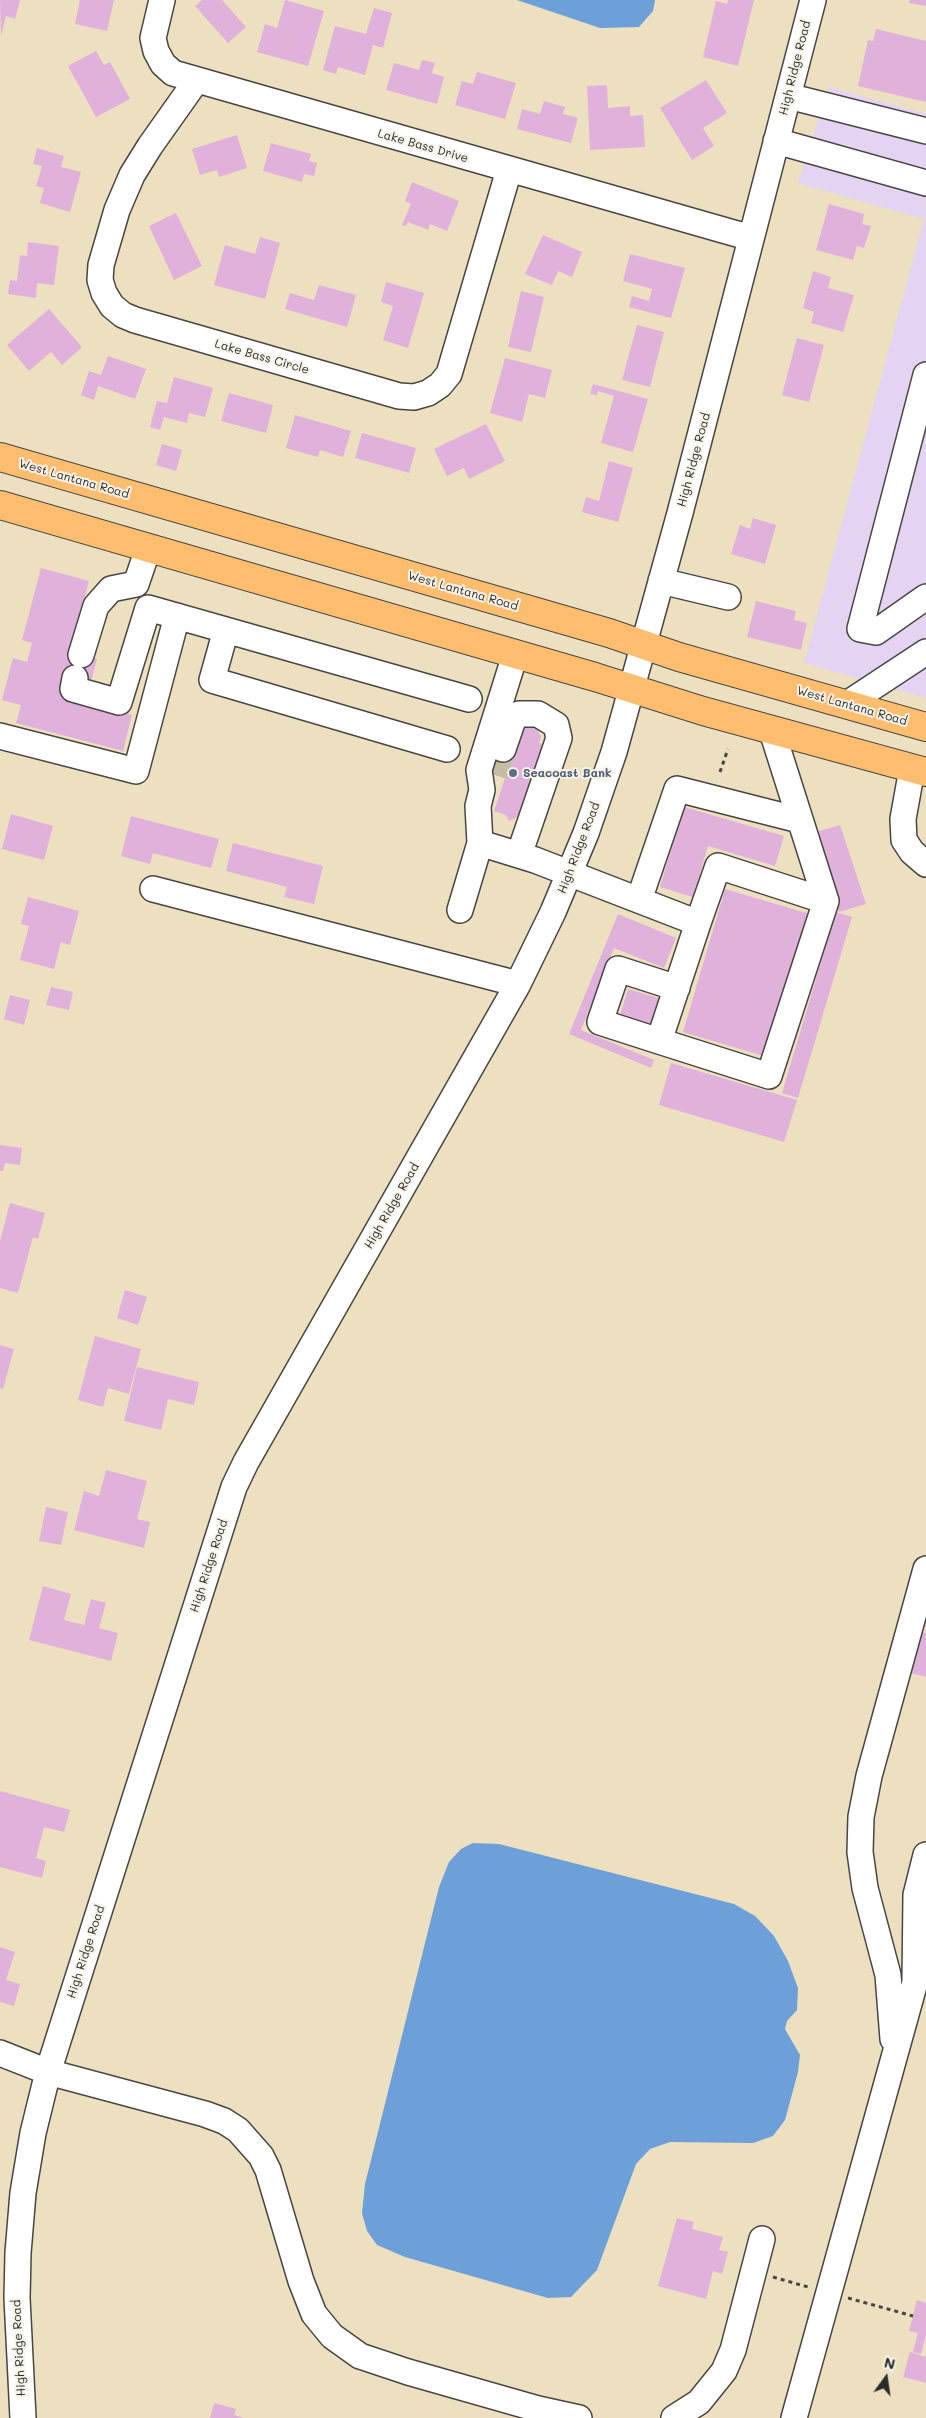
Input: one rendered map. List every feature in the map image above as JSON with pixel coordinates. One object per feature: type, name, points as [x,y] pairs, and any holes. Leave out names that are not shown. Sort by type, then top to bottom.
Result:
[{"type":"main road","name":"West Lantana Road","points":[[0,457],[644,645],[679,657],[846,704],[925,723]]},
{"type":"main road","points":[[0,505],[772,731],[919,771],[925,723]]},
{"type":"street","name":"Lake Bass Drive","points":[[162,0],[153,38],[156,52],[163,64],[173,73],[751,238]]},
{"type":"street","name":"High Ridge Road","points":[[23,2418],[16,2298],[18,2253],[25,2184],[33,2133],[48,2072],[234,1487],[246,1462],[518,984],[569,874],[614,752],[644,645],[813,0]]},
{"type":"street","name":"Lake Bass Circle","points":[[196,81],[132,175],[117,210],[101,265],[100,280],[104,294],[112,306],[123,315],[135,320],[380,391],[399,396],[414,397],[434,389],[449,374],[455,362],[509,170]]},
{"type":"street","points":[[788,96],[926,131]]},
{"type":"street","points":[[776,141],[926,184]]},
{"type":"street","points":[[926,375],[860,629],[876,632],[926,597]]},
{"type":"street","points":[[136,584],[111,588],[96,606],[73,689],[120,702],[148,608],[136,584],[148,549]]},
{"type":"street","points":[[661,581],[728,598]]},
{"type":"street","points":[[148,608],[469,699]]},
{"type":"street","points":[[0,736],[136,771],[177,616]]},
{"type":"street","points":[[226,630],[212,680],[447,749]]},
{"type":"street","points":[[846,704],[926,652]]},
{"type":"street","points":[[460,910],[480,843],[478,806],[488,783],[479,770],[516,655]]},
{"type":"street","points":[[503,749],[513,720],[519,714],[538,714],[556,725],[559,738],[519,855]]},
{"type":"street","points":[[676,988],[618,969],[600,1022],[769,1076],[826,901],[772,731]]},
{"type":"street","points":[[919,771],[903,820],[904,840],[912,852],[926,864]]},
{"type":"street","points":[[639,900],[676,789],[799,820]]},
{"type":"street","points":[[480,843],[519,855],[698,923]]},
{"type":"street","points":[[659,1041],[718,866],[826,901]]},
{"type":"street","points":[[153,889],[518,984]]},
{"type":"street","points":[[892,2062],[892,2014],[888,1975],[866,1888],[860,1852],[861,1817],[869,1776],[926,1569]]},
{"type":"street","points":[[794,2418],[915,1982],[916,1895],[926,1855]]},
{"type":"street","points":[[0,2053],[48,2072],[224,2120],[238,2130],[261,2156],[268,2170],[301,2281],[314,2314],[332,2336],[360,2356],[378,2363],[538,2409],[579,2418]]},
{"type":"street","points":[[674,2418],[700,2402],[724,2371],[733,2350],[762,2239]]},
{"type":"path","points":[[720,772],[728,749]]},
{"type":"shaded area","points":[[829,87],[926,114],[926,698],[804,663],[924,219],[798,183]]},
{"type":"water","points":[[517,0],[655,0],[653,11],[639,27],[600,28]]},
{"type":"water","points":[[473,1843],[499,1844],[734,1904],[755,1916],[774,1936],[788,1961],[798,1988],[797,2010],[787,2021],[785,2029],[800,2055],[798,2072],[785,2120],[773,2136],[753,2143],[670,2142],[650,2149],[636,2164],[597,2270],[571,2297],[548,2298],[405,2257],[377,2245],[367,2231],[362,2213],[365,2184],[439,1887],[449,1862],[461,1849]]},
{"type":"building","points":[[0,0],[20,0],[15,19],[6,16],[1,36]]},
{"type":"building","points":[[80,0],[114,0],[107,31],[75,24]]},
{"type":"building","points":[[202,0],[222,0],[246,27],[228,43],[195,6]]},
{"type":"building","points":[[285,0],[324,11],[308,66],[257,52],[265,24],[277,28]]},
{"type":"building","points":[[728,0],[754,0],[738,66],[703,57],[716,1],[727,4]]},
{"type":"building","points":[[910,0],[926,0],[926,6],[909,3]]},
{"type":"building","points":[[374,8],[392,13],[383,48],[373,45],[365,75],[338,67],[336,74],[323,70],[335,26],[366,34]]},
{"type":"building","points":[[876,29],[926,41],[926,102],[858,86],[868,40],[873,41]]},
{"type":"building","points":[[96,51],[104,65],[110,62],[130,99],[96,117],[68,66]]},
{"type":"building","points":[[422,60],[435,63],[432,73],[444,77],[437,104],[386,90],[394,63],[419,70]]},
{"type":"building","points":[[477,72],[516,83],[505,119],[455,105],[462,81],[473,84]]},
{"type":"building","points":[[706,80],[727,113],[703,128],[714,146],[692,160],[660,108]]},
{"type":"building","points":[[607,85],[608,108],[630,106],[630,116],[643,115],[645,147],[590,150],[587,86]]},
{"type":"building","points":[[544,101],[565,107],[563,114],[578,118],[571,143],[517,129],[522,109],[540,114]]},
{"type":"building","points":[[237,135],[247,168],[219,177],[217,170],[200,175],[192,149]]},
{"type":"building","points":[[271,143],[311,154],[309,161],[317,163],[314,176],[304,174],[302,182],[263,171]]},
{"type":"building","points":[[37,148],[64,156],[61,167],[81,172],[70,212],[40,203],[44,188],[36,186],[42,166],[33,164]]},
{"type":"building","points":[[412,182],[459,201],[447,231],[430,224],[428,230],[408,222],[406,226],[402,225],[411,204],[405,201]]},
{"type":"building","points":[[829,204],[864,214],[862,224],[871,226],[864,248],[857,246],[853,260],[816,250]]},
{"type":"building","points":[[176,213],[202,266],[174,280],[149,226]]},
{"type":"building","points":[[543,235],[582,252],[572,277],[558,271],[552,285],[525,274]]},
{"type":"building","points":[[260,237],[280,243],[265,299],[214,285],[225,245],[255,254]]},
{"type":"building","points":[[28,242],[59,246],[54,285],[37,283],[36,298],[8,294],[10,280],[17,281],[20,255],[27,256]]},
{"type":"building","points":[[630,254],[685,268],[671,318],[629,307],[632,296],[649,301],[652,289],[623,281]]},
{"type":"building","points":[[813,271],[831,277],[828,288],[854,295],[843,332],[811,323],[814,312],[803,308]]},
{"type":"building","points":[[386,282],[424,293],[408,348],[383,340],[393,306],[381,302]]},
{"type":"building","points":[[319,285],[356,295],[347,327],[285,309],[290,293],[314,300]]},
{"type":"building","points":[[521,291],[544,297],[531,352],[508,347]]},
{"type":"building","points":[[49,309],[82,347],[62,365],[51,352],[29,371],[7,345]]},
{"type":"building","points":[[637,325],[664,332],[650,387],[622,380]]},
{"type":"building","points":[[797,338],[824,345],[809,402],[782,395]]},
{"type":"building","points":[[108,356],[146,369],[135,399],[98,386],[94,400],[81,395],[89,371],[101,375]]},
{"type":"building","points":[[505,358],[552,370],[545,398],[529,394],[522,422],[490,413]]},
{"type":"building","points":[[174,377],[213,388],[205,417],[189,413],[187,423],[164,417],[160,430],[150,427],[157,401],[167,403]]},
{"type":"building","points":[[593,384],[648,399],[633,452],[601,443],[614,396],[598,391],[597,395],[590,394]]},
{"type":"building","points":[[229,393],[273,405],[266,433],[221,421]]},
{"type":"building","points":[[295,415],[351,431],[343,457],[320,450],[318,457],[286,448]]},
{"type":"building","points":[[486,424],[505,461],[469,479],[464,468],[447,476],[434,449]]},
{"type":"building","points":[[362,433],[416,448],[409,473],[355,458]]},
{"type":"building","points":[[162,444],[182,450],[176,471],[156,465]]},
{"type":"building","points":[[609,461],[633,468],[618,522],[582,512],[586,497],[599,501]]},
{"type":"building","points":[[753,518],[776,525],[765,564],[731,554],[740,525],[750,529]]},
{"type":"building","points":[[41,568],[89,581],[70,652],[97,659],[91,682],[66,675],[60,695],[132,715],[123,751],[16,723],[21,705],[2,700],[13,658],[27,662],[32,643],[22,640]]},
{"type":"building","points":[[756,601],[796,611],[794,620],[807,623],[801,650],[747,637]]},
{"type":"building","name":"Seacoast Bank","points":[[533,723],[541,736],[539,743],[542,744],[540,752],[542,756],[522,815],[509,821],[506,815],[494,811],[505,778],[484,771],[520,730]]},
{"type":"building","points":[[684,807],[784,836],[775,866],[708,846],[693,897],[660,887]]},
{"type":"building","points":[[11,814],[53,826],[44,860],[2,849]]},
{"type":"building","points":[[131,816],[219,839],[211,868],[153,853],[150,864],[121,856]]},
{"type":"building","points":[[840,825],[866,904],[839,912],[813,833]]},
{"type":"building","points":[[233,843],[323,866],[314,904],[284,897],[287,887],[226,871]]},
{"type":"building","points":[[725,889],[810,914],[767,1057],[683,1032]]},
{"type":"building","points":[[28,897],[79,911],[70,945],[61,942],[54,969],[20,960],[29,926],[21,924]]},
{"type":"building","points":[[836,912],[852,917],[798,1098],[782,1093]]},
{"type":"building","points":[[618,914],[676,938],[664,968],[614,948],[581,1030],[654,1060],[651,1068],[569,1034]]},
{"type":"building","points":[[51,987],[73,992],[69,1010],[46,1005]]},
{"type":"building","points":[[628,989],[662,999],[654,1025],[620,1015]]},
{"type":"building","points":[[10,995],[30,1000],[24,1025],[4,1019]]},
{"type":"building","points":[[671,1063],[797,1100],[784,1142],[659,1105]]},
{"type":"building","points":[[0,1145],[22,1148],[20,1165],[5,1163],[3,1171],[0,1171]]},
{"type":"building","points":[[10,1203],[45,1213],[38,1239],[33,1237],[18,1293],[0,1288],[0,1241]]},
{"type":"building","points":[[125,1290],[147,1297],[138,1325],[117,1318]]},
{"type":"building","points":[[95,1336],[141,1349],[129,1394],[108,1388],[103,1407],[78,1400]]},
{"type":"building","points":[[0,1345],[14,1349],[3,1389],[0,1388]]},
{"type":"building","points":[[137,1367],[199,1382],[194,1405],[168,1399],[161,1430],[124,1421]]},
{"type":"building","points":[[106,1470],[147,1481],[137,1519],[150,1522],[144,1548],[74,1530],[84,1491],[99,1496]]},
{"type":"building","points":[[46,1507],[68,1512],[61,1545],[39,1541]]},
{"type":"building","points":[[43,1586],[71,1594],[64,1620],[84,1625],[91,1599],[106,1603],[99,1628],[118,1633],[111,1661],[29,1640]]},
{"type":"building","points":[[911,1629],[926,1633],[926,1677],[900,1670]]},
{"type":"building","points":[[0,1791],[70,1810],[64,1832],[44,1827],[36,1858],[46,1861],[42,1878],[0,1867]]},
{"type":"building","points":[[0,1947],[15,1952],[6,1980],[20,1984],[14,2006],[0,2002]]},
{"type":"building","points":[[677,2218],[694,2222],[692,2229],[723,2237],[719,2250],[728,2252],[722,2274],[713,2271],[706,2299],[658,2286]]},
{"type":"building","points":[[917,2300],[926,2303],[926,2335],[921,2354],[913,2352],[918,2333],[909,2331]]},
{"type":"building","points":[[910,2352],[926,2357],[926,2383],[903,2377]]},
{"type":"building","points":[[214,2403],[236,2409],[234,2415],[244,2418],[210,2418]]},
{"type":"tunnel","points":[[495,775],[503,749]]},
{"type":"place","name":"Seacoast Bank","points":[[513,773]]}]
